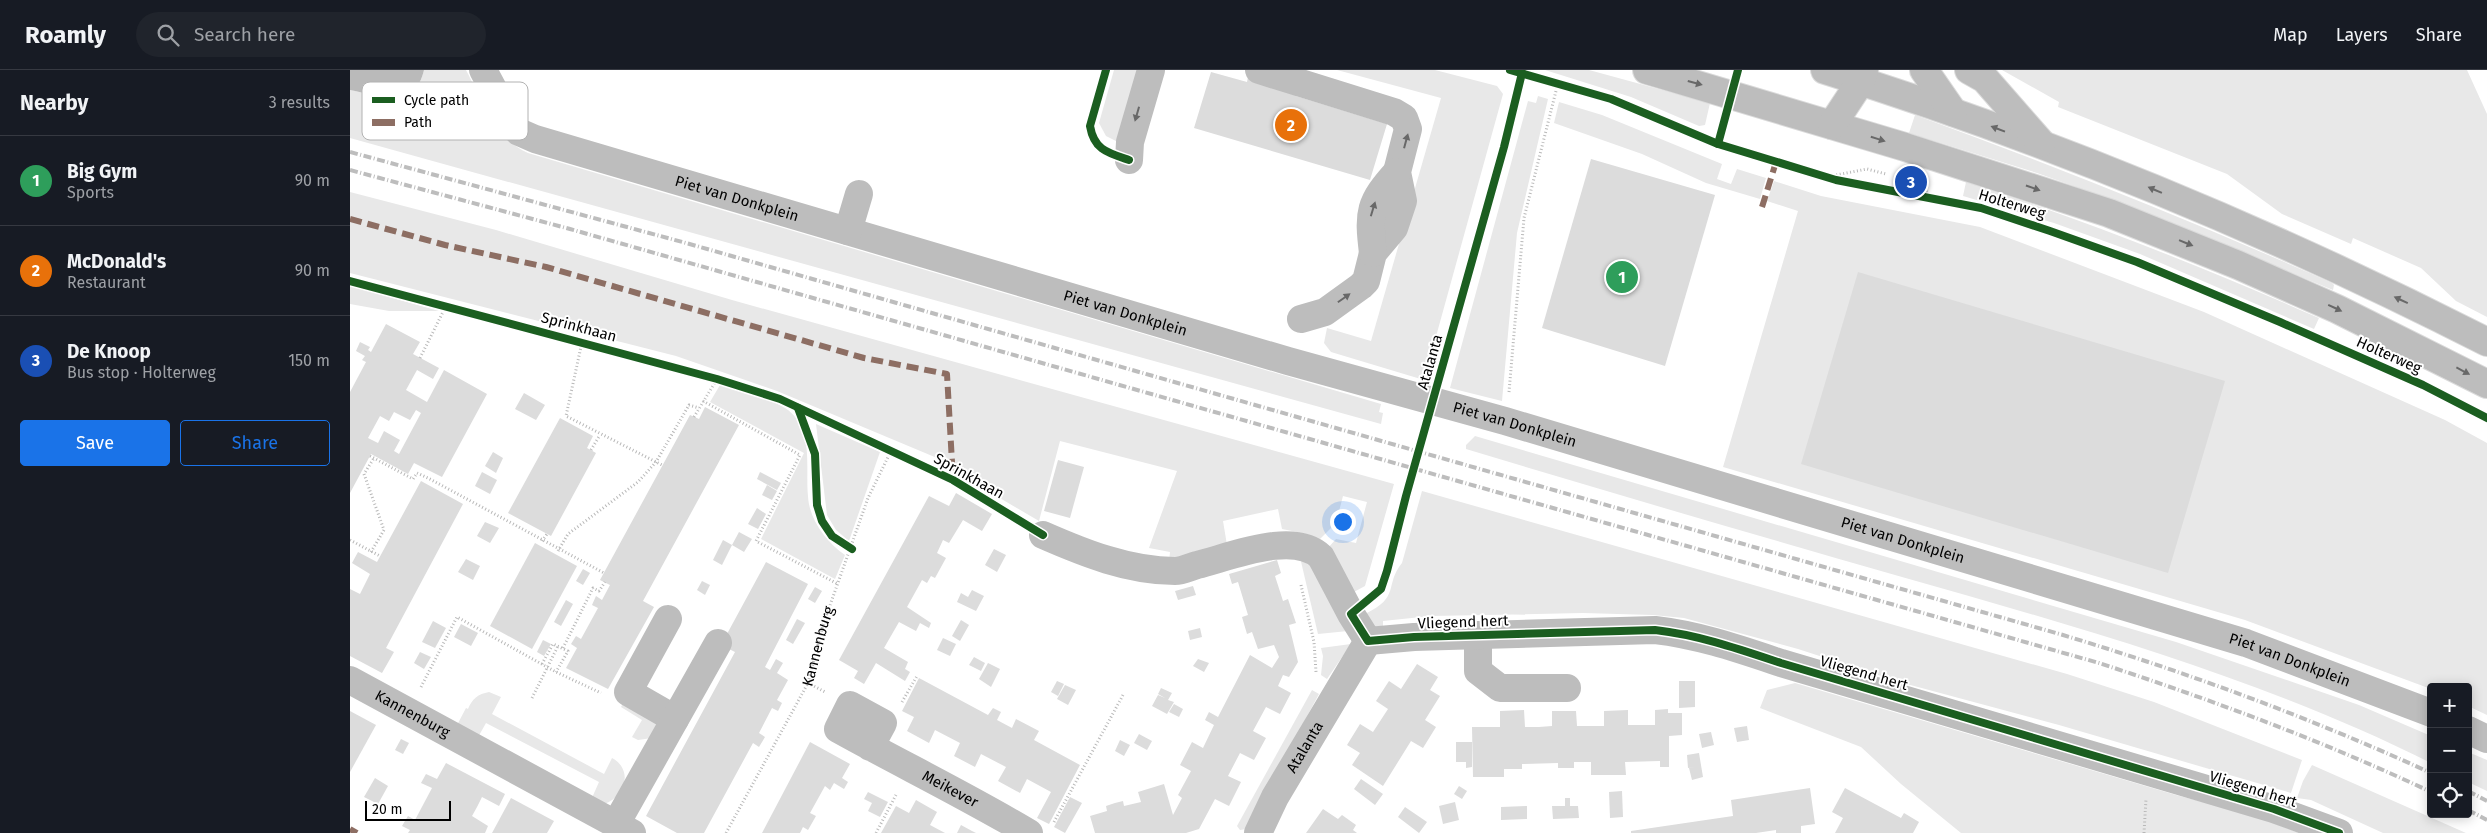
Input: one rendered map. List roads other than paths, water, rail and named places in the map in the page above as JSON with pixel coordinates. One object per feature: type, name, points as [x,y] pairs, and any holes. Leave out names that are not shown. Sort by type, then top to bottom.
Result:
[{"type":"street","name":"Piet van Donkplein","points":[[483,70],[489,82]]},
{"type":"street","points":[[1129,160],[1130,142],[1151,70]]},
{"type":"street","points":[[1259,70],[1401,116],[1406,121],[1408,133],[1398,172],[1378,193],[1369,221],[1373,254],[1366,281],[1362,286],[1325,312],[1301,320]]},
{"type":"street","name":"Holterweg","points":[[1648,70],[2018,182],[2174,239],[2337,309],[2487,384]]},
{"type":"street","points":[[1832,125],[1827,70],[1863,75],[1953,112],[2120,175],[2265,236],[2487,342]]},
{"type":"street","points":[[1924,70],[1953,112]]},
{"type":"street","points":[[1969,70],[1985,79],[2043,146]]},
{"type":"street","points":[[1832,125],[1863,75]]},
{"type":"street","name":"Piet van Donkplein","points":[[528,136],[1407,395],[1505,421],[2246,643],[2427,711]]},
{"type":"street","points":[[848,231],[859,194]]},
{"type":"street","points":[[1043,535],[1092,555],[1138,567],[1177,571],[1286,545],[1314,550],[1322,556],[1350,614],[1368,641]]},
{"type":"street","points":[[668,619],[628,692],[675,720]]},
{"type":"street","name":"Vliegend hert","points":[[1368,641],[1478,635],[1655,630],[1713,640],[1789,665],[2274,809],[2339,833]]},
{"type":"street","name":"Vliegend hert","points":[[1478,635],[1478,671],[1500,688],[1567,688]]},
{"type":"street","name":"Atalanta","points":[[1258,833],[1276,797],[1368,641]]},
{"type":"street","name":"Kannenburg","points":[[350,680],[614,827],[718,643]]},
{"type":"street","points":[[2472,732],[2487,739]]},
{"type":"street","name":"Meikever","points":[[870,747],[1039,831]]},
{"type":"railway","points":[[350,152],[686,243],[2063,635],[2157,665],[2295,715],[2427,771]]},
{"type":"railway","points":[[350,170],[570,229],[2099,663],[2267,722],[2427,790]]},
{"type":"railway","points":[[2472,793],[2487,801]]},
{"type":"railway","points":[[2472,812],[2487,820]]},
{"type":"place","name":"McDonald's","points":[[1291,125]]},
{"type":"place","name":"De Knoop","points":[[1911,182]]},
{"type":"place","name":"Big Gym","points":[[1622,277]]}]
